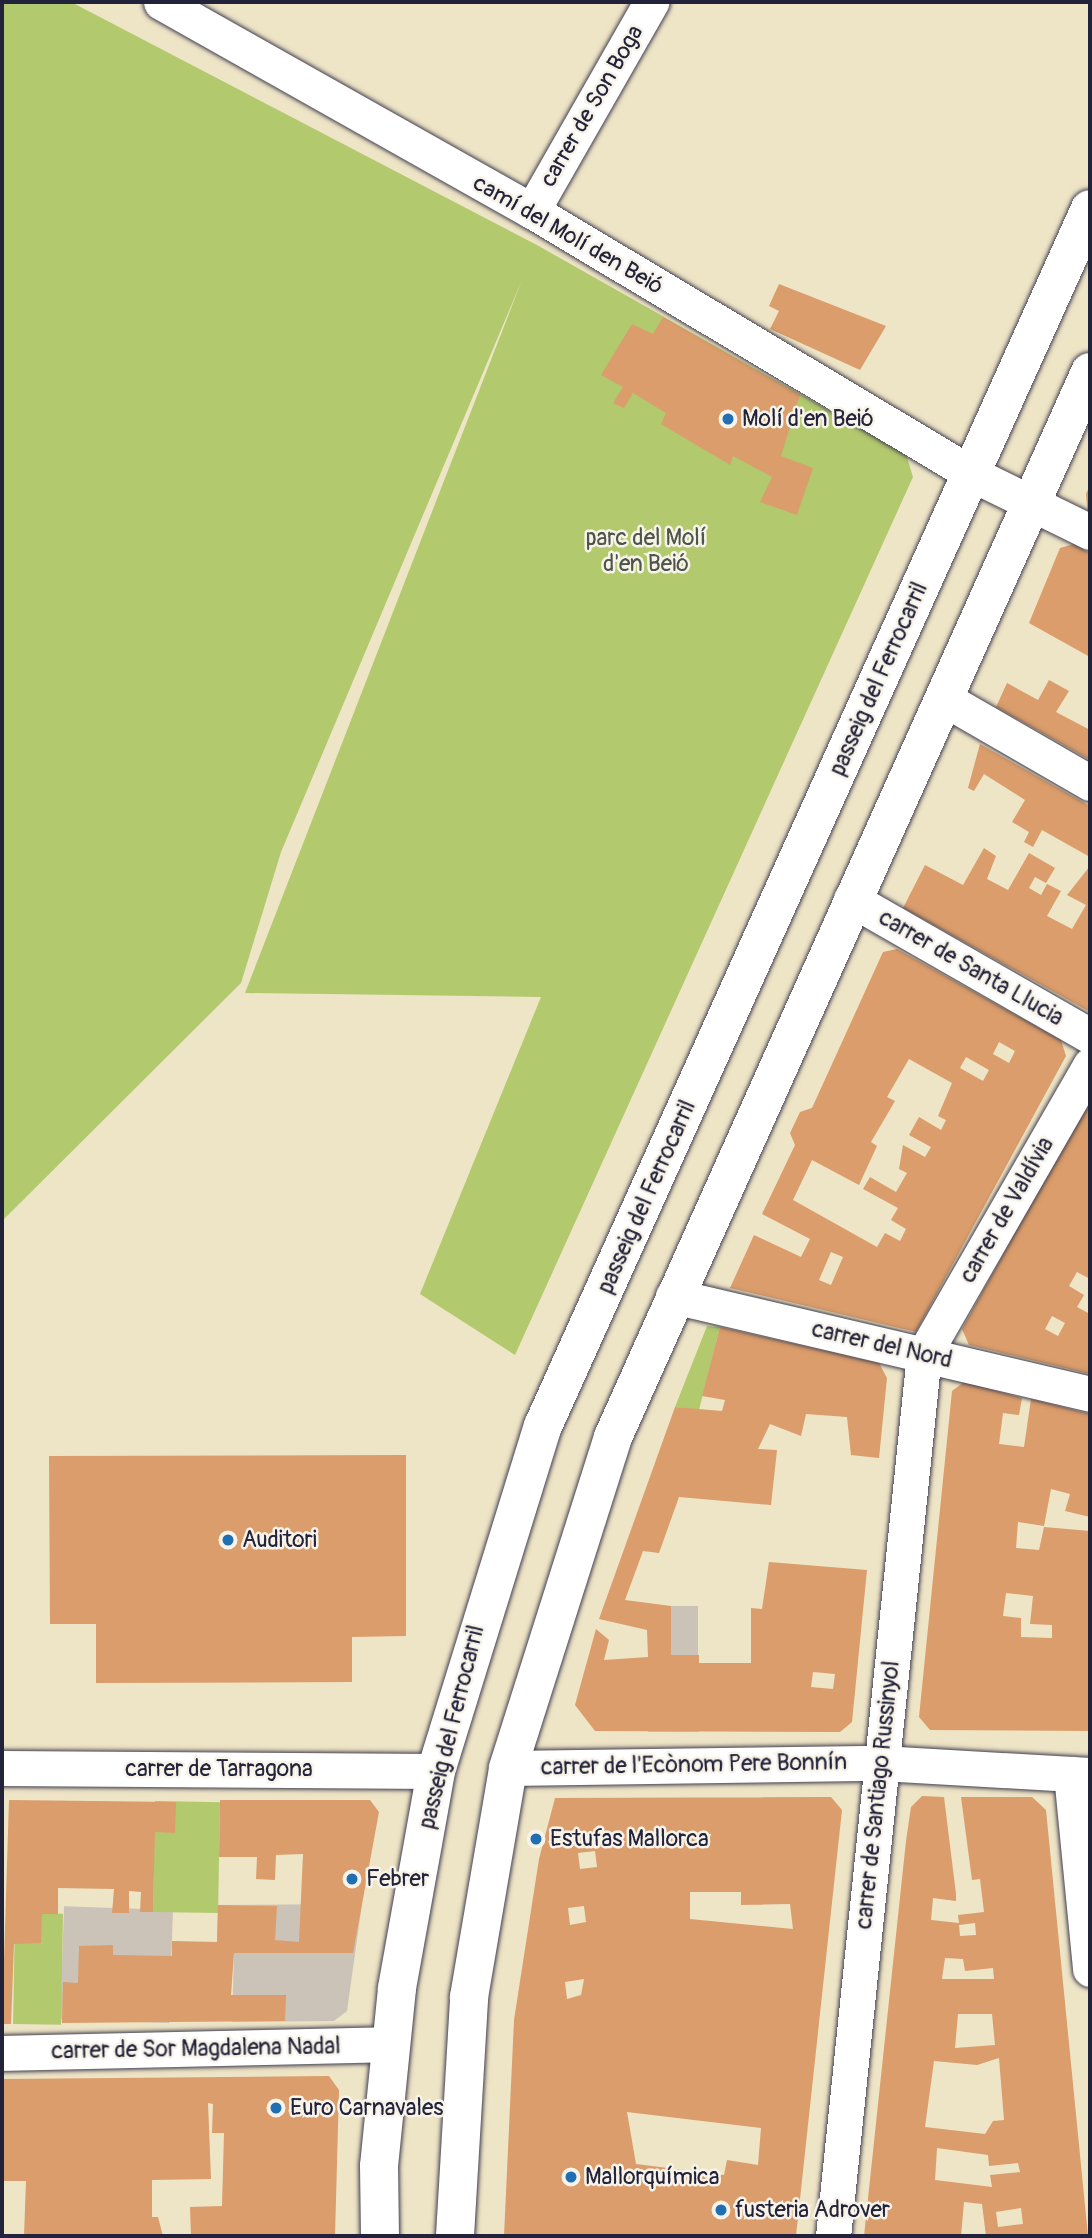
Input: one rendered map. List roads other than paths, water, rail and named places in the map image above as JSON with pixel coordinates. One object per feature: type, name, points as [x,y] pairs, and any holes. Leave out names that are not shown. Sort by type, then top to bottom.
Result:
[{"type":"main road","name":"passeig del Ferrocarril","points":[[380,2236],[379,2166],[391,2044],[436,1770],[543,1426],[1090,209]]},
{"type":"main road","points":[[455,2236],[469,1997],[508,1768],[613,1437],[673,1296],[1090,372]]},
{"type":"street","name":"camí del Molí den Beió","points":[[161,2],[532,211],[972,474],[1033,499],[1090,532]]},
{"type":"street","name":"carrer de Son Boga","points":[[532,211],[652,2]]},
{"type":"street","points":[[943,698],[1090,783]]},
{"type":"street","name":"carrer de Santa Llucia","points":[[851,899],[1090,1037]]},
{"type":"street","name":"carrer de Valdívia","points":[[924,1354],[1090,1065]]},
{"type":"street","name":"carrer del Nord","points":[[673,1296],[1090,1394]]},
{"type":"street","name":"carrer de Santiago Russinyol","points":[[833,2236],[924,1354]]},
{"type":"street","name":"carrer de l'Ecònom Pere Bonnín","points":[[508,1768],[881,1763],[1081,1774]]},
{"type":"street","name":"carrer de Tarragona","points":[[2,1768],[436,1770]]},
{"type":"street","points":[[1081,1774],[1090,1969]]},
{"type":"street","name":"carrer de Sor Magdalena Nadal","points":[[2,2053],[391,2044]]},
{"type":"place","name":"Molí d'en Beió","points":[[728,419]]},
{"type":"place","name":"Auditori","points":[[228,1540]]},
{"type":"place","name":"Estufas Mallorca","points":[[536,1839]]},
{"type":"place","name":"Febrer","points":[[352,1879]]},
{"type":"place","name":"Euro Carnavales","points":[[276,2108]]},
{"type":"place","name":"Mallorquímica","points":[[571,2177]]},
{"type":"place","name":"fusteria Adrover","points":[[721,2210]]},
{"type":"park label","name":"parc del Molí d'en Beió","points":[[646,551]]}]
